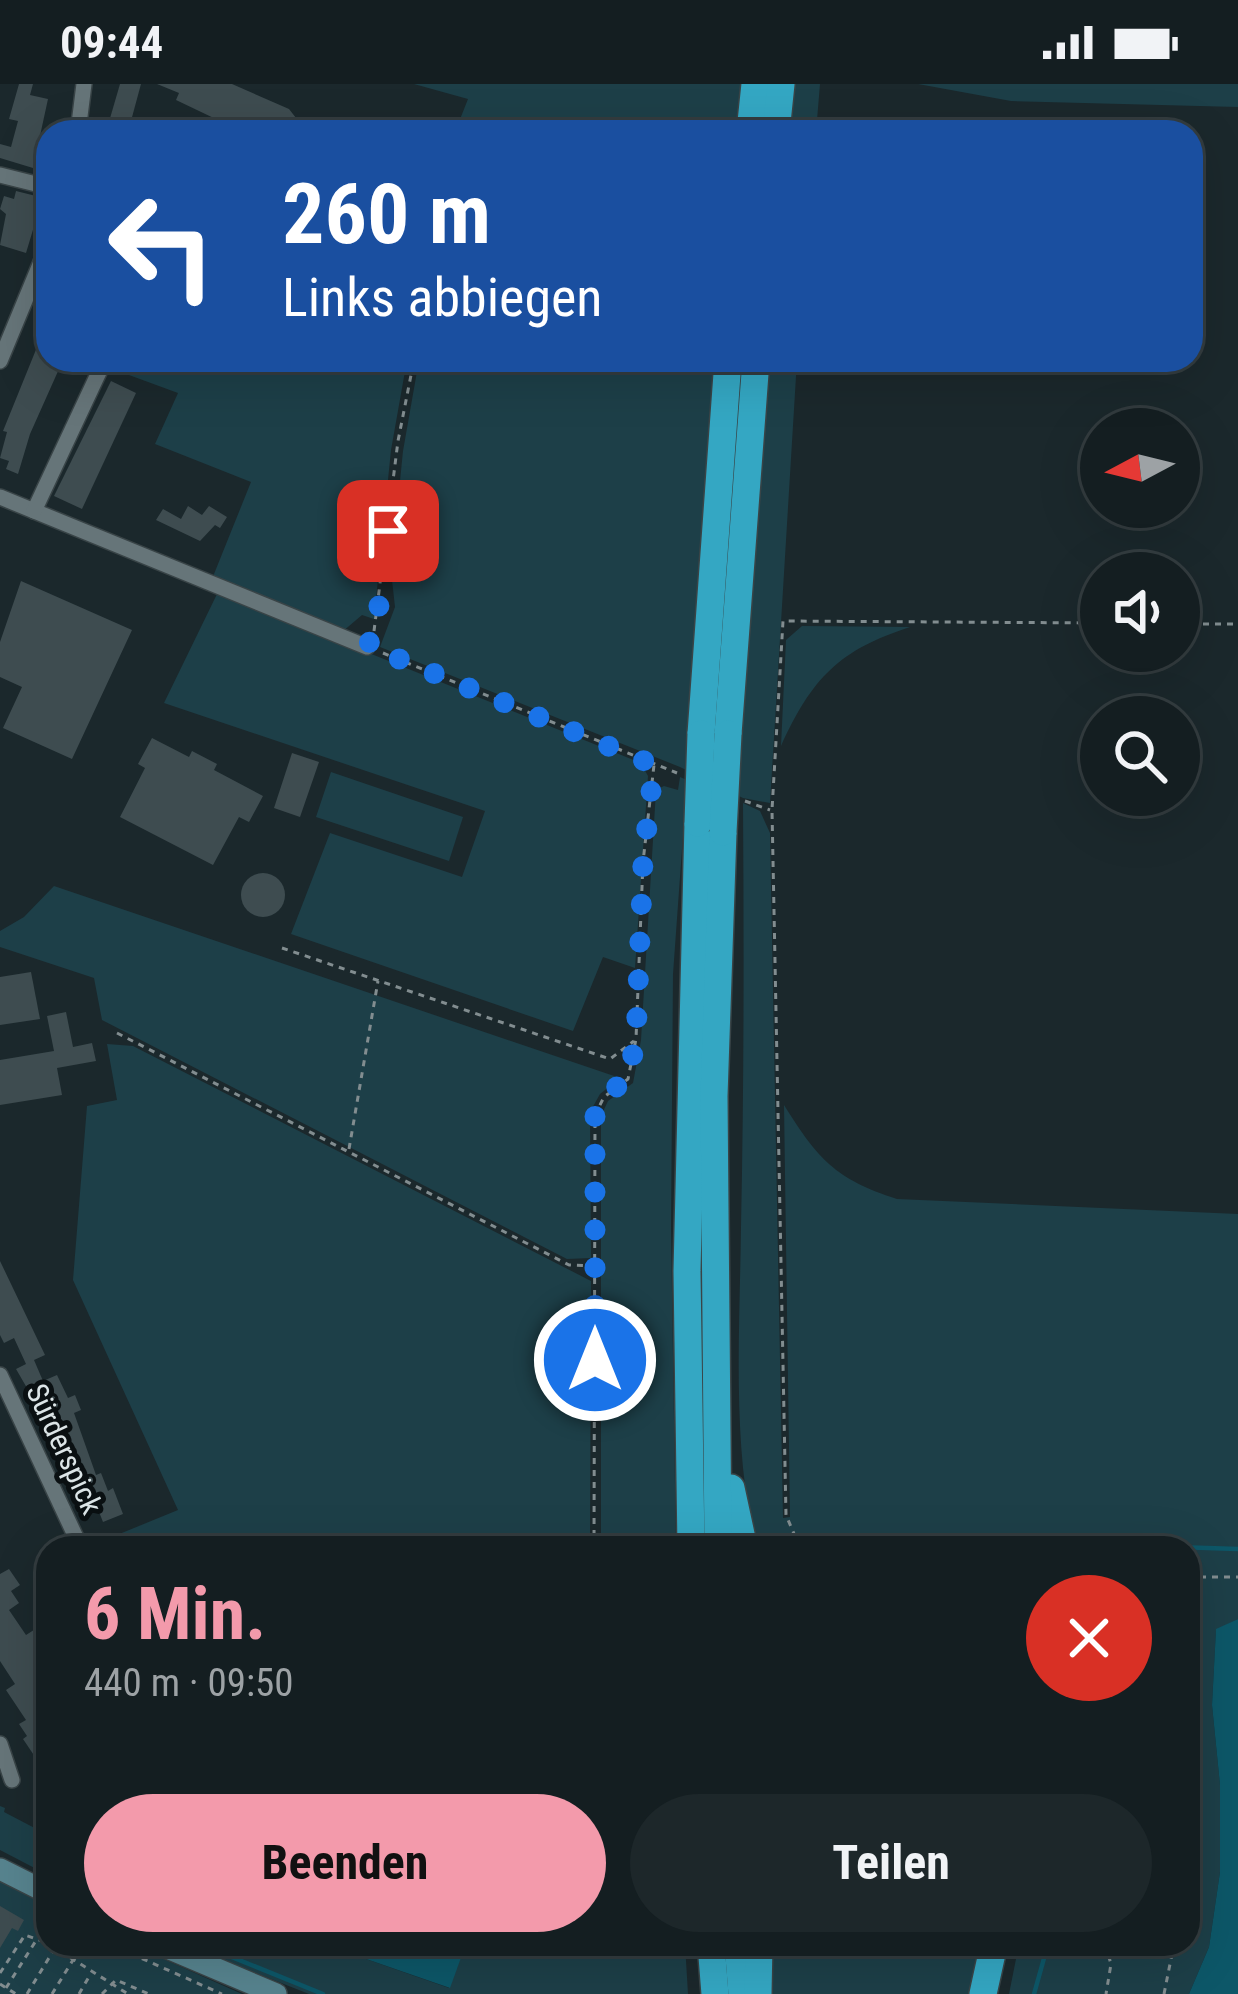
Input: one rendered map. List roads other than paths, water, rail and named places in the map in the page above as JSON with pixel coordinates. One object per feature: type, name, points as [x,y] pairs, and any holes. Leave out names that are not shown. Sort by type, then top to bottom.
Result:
[{"type":"highway","points":[[751,120],[755,84]]},
{"type":"highway","points":[[778,120],[782,84]]},
{"type":"highway","points":[[691,1536],[686,1271],[715,734],[728,372]]},
{"type":"highway","points":[[715,734],[755,372]]},
{"type":"highway","points":[[710,827],[718,1536]]},
{"type":"highway","points":[[715,1426],[741,1536]]},
{"type":"highway","points":[[712,1956],[715,1994]]},
{"type":"highway","points":[[739,1956],[742,1994]]},
{"type":"highway","points":[[758,1956],[758,1994]]},
{"type":"highway","points":[[983,1994],[991,1956]]},
{"type":"highway","points":[[999,1994],[1007,1956]]},
{"type":"main road","points":[[0,1869],[36,1887]]},
{"type":"main road","points":[[186,1956],[276,1994]]},
{"type":"street","points":[[80,120],[84,84]]},
{"type":"street","points":[[0,175],[36,185]]},
{"type":"street","points":[[0,361],[36,274]]},
{"type":"street","points":[[34,512],[99,372]]},
{"type":"street","points":[[0,497],[368,646]]},
{"type":"street","name":"Sürderspick","points":[[0,1375],[75,1536]]},
{"type":"street","points":[[0,1744],[12,1780]]},
{"type":"waterway","points":[[1200,1548],[1238,1549]]},
{"type":"waterway","points":[[229,1956],[323,1994]]},
{"type":"waterway","points":[[1034,1994],[1045,1956]]}]
